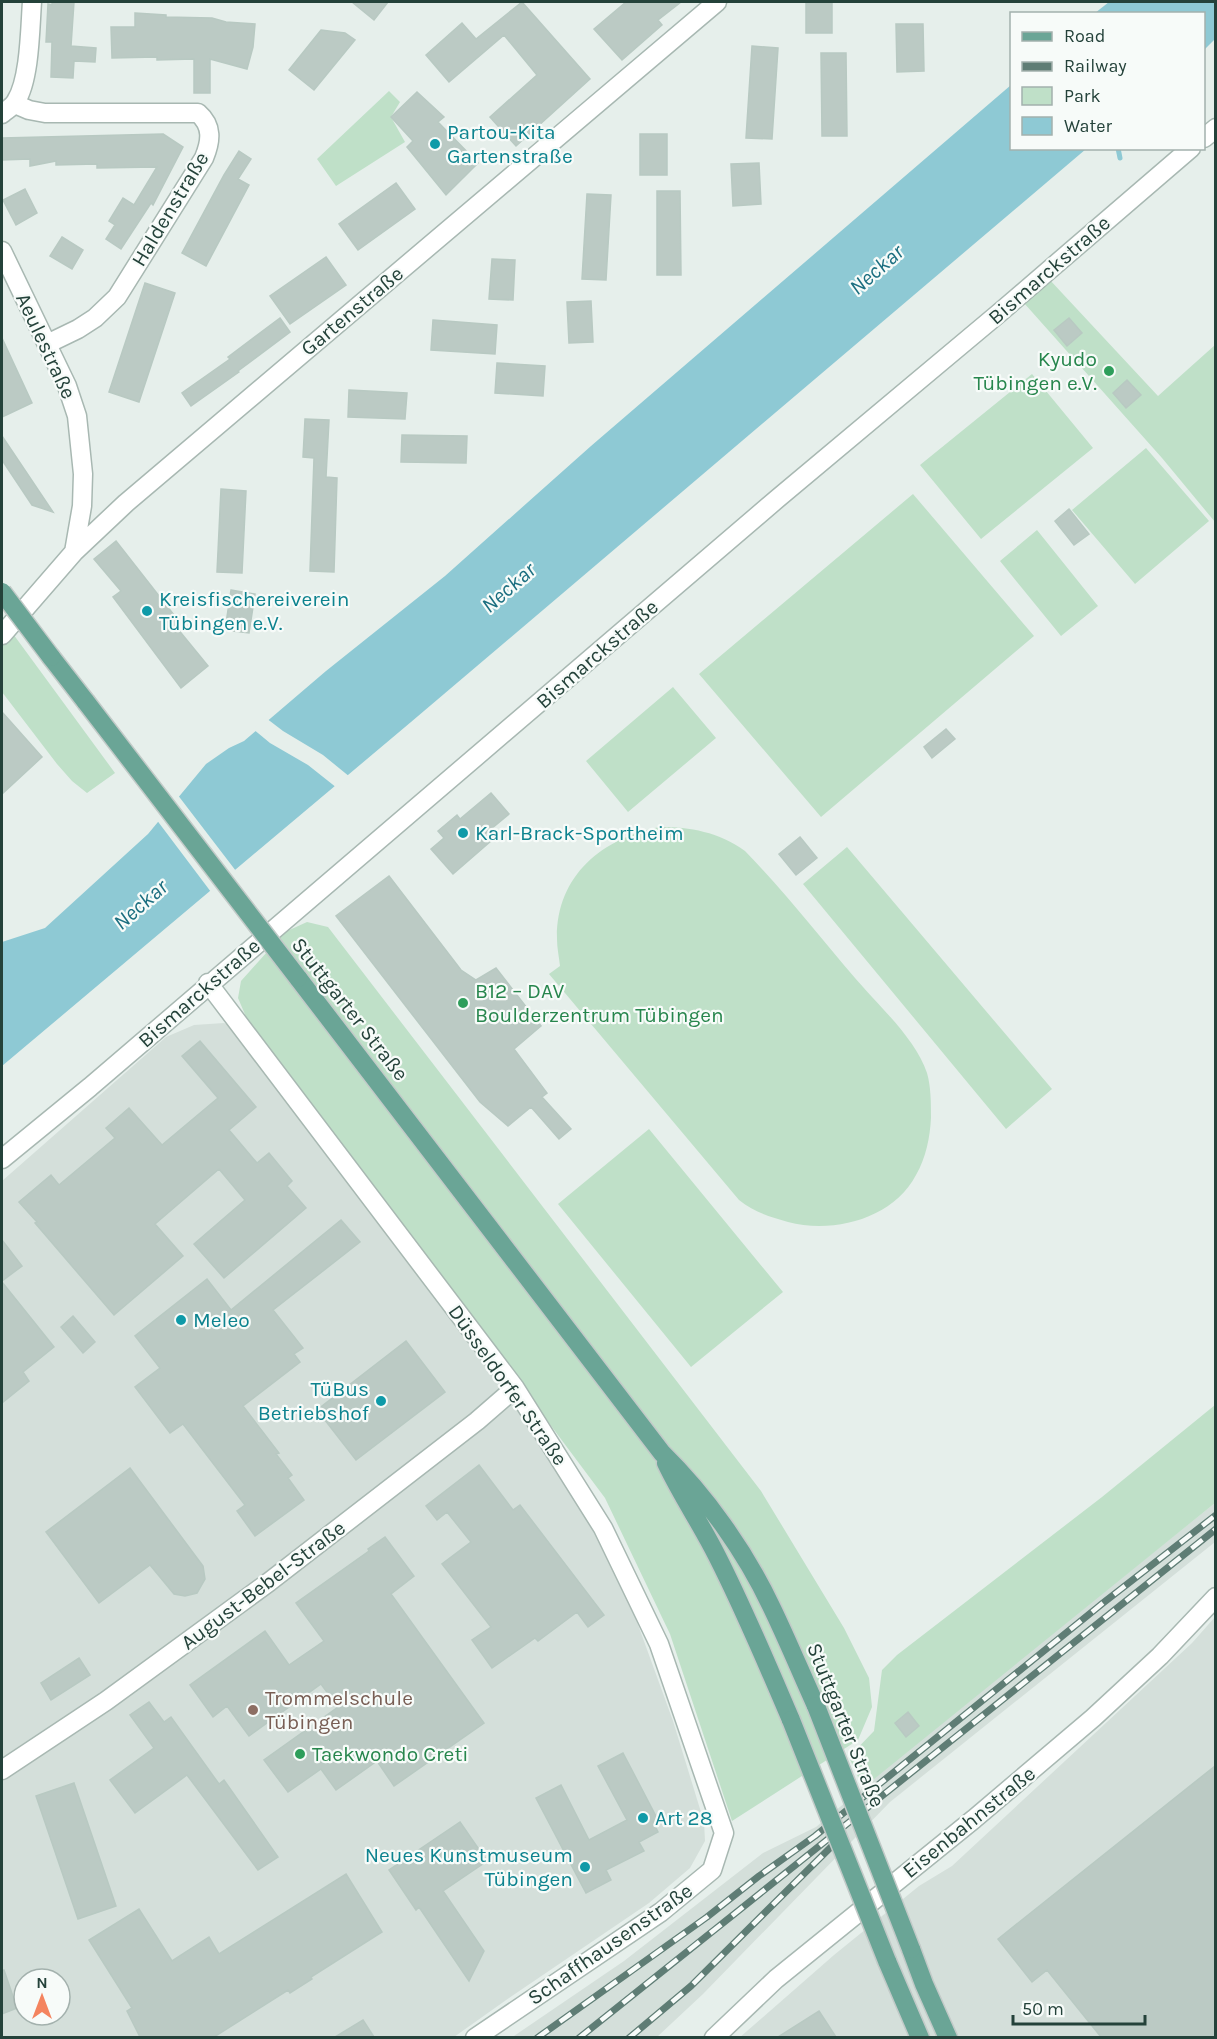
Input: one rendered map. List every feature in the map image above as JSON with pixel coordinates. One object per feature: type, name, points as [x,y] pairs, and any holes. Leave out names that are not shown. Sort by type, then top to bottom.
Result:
[{"type":"main road","name":"Stuttgarter Straße","points":[[2,592],[662,1453],[686,1476],[752,1570],[774,1612],[816,1706],[924,1984],[948,2037]]},
{"type":"main road","name":"Stuttgarter Straße","points":[[662,1453],[675,1483],[712,1546],[741,1604],[791,1720],[887,1961],[920,2037]]},
{"type":"street","points":[[8,109],[22,89],[26,72],[32,2]]},
{"type":"street","name":"Gartenstraße","points":[[2,635],[74,552],[126,503],[717,2]]},
{"type":"street","name":"Haldenstraße","points":[[8,109],[45,113],[198,113],[204,119],[210,139],[204,158],[117,297],[95,318],[47,344]]},
{"type":"street","name":"Bismarckstraße","points":[[2,1159],[90,1087],[1189,150]]},
{"type":"street","name":"Aeulestraße","points":[[2,251],[47,344],[77,416],[82,457],[81,506],[74,552]]},
{"type":"street","name":"Düsseldorfer Straße","points":[[208,984],[515,1388],[603,1527],[659,1644],[724,1833]]},
{"type":"street","name":"August-Bebel-Straße","points":[[2,1770],[106,1701],[269,1582],[477,1421],[515,1388]]},
{"type":"street","name":"Eisenbahnstraße","points":[[714,2037],[776,1979],[983,1811],[1093,1718],[1213,1605]]},
{"type":"street","name":"Schaffhausenstraße","points":[[475,2037],[661,1912],[711,1870],[724,1833]]},
{"type":"shaded area","points":[[224,1023],[239,1031],[524,1415],[596,1530],[633,1611],[673,1721],[704,1822],[705,1841],[690,1868],[649,1903],[454,2037],[2,2037],[2,1181],[166,1037],[194,1025]]},
{"type":"shaded area","points":[[1215,1503],[1215,1542],[890,1802],[703,1994],[657,2037],[511,2038],[624,1961],[763,1853],[816,1827],[950,1715]]},
{"type":"shaded area","points":[[1215,1617],[1215,2037],[739,2038],[834,1955],[919,1886],[952,1866],[1192,1643]]},
{"type":"green space","points":[[389,91],[400,102],[391,117],[405,142],[336,186],[317,159]]},
{"type":"green space","name":"Kyudo Tübingen e.V.","points":[[1049,279],[1158,396],[1215,345],[1215,522],[1162,458],[1024,303]]},
{"type":"green space","points":[[1032,374],[1093,448],[981,539],[920,465]]},
{"type":"green space","points":[[1146,448],[1209,521],[1135,584],[1072,510]]},
{"type":"green space","points":[[913,494],[1034,636],[821,817],[699,674]]},
{"type":"green space","points":[[1037,530],[1098,606],[1061,636],[1000,561]]},
{"type":"green space","points":[[8,627],[115,773],[87,793],[57,764],[2,692],[2,635]]},
{"type":"green space","points":[[673,687],[716,738],[628,812],[586,761]]},
{"type":"green space","points":[[660,827],[682,828],[715,835],[745,851],[896,1023],[922,1060],[927,1073],[931,1101],[925,1155],[906,1190],[893,1203],[860,1220],[824,1226],[788,1222],[756,1211],[745,1204],[739,1200],[549,974],[560,966],[557,939],[559,917],[565,896],[574,879],[586,864],[619,840]]},
{"type":"green space","points":[[847,847],[1052,1089],[1006,1129],[803,884]]},
{"type":"green space","points":[[307,922],[328,927],[761,1491],[844,1628],[869,1678],[872,1707],[858,1740],[732,1821],[670,1634],[605,1498],[247,1019],[238,998],[241,981],[285,932]]},
{"type":"green space","points":[[649,1129],[783,1292],[691,1367],[558,1204]]},
{"type":"green space","points":[[1215,1405],[1215,1503],[863,1788],[849,1757],[874,1731],[882,1670],[897,1655],[1102,1497]]},
{"type":"water","points":[[1109,2],[1215,2],[1215,39],[1205,49],[1205,12],[1096,12]]},
{"type":"water","name":"Neckar","points":[[1010,86],[1010,150],[1085,150],[2,1066],[2,942],[45,928],[148,834],[206,764],[244,741],[326,671],[445,576],[591,446]]},
{"type":"pier","points":[[266,718],[323,755],[350,777],[337,788],[308,765],[270,743],[253,729]]},
{"type":"pier","points":[[177,794],[236,871],[211,892],[156,819]]},
{"type":"building","points":[[52,2],[74,2],[71,46],[96,48],[95,62],[74,61],[73,78],[51,77],[52,42],[46,42],[48,4],[52,5]]},
{"type":"building","points":[[352,2],[388,2],[374,20]]},
{"type":"building","points":[[522,2],[590,79],[516,146],[490,117],[537,75],[504,35],[449,82],[426,55],[462,23],[476,39]]},
{"type":"building","points":[[626,2],[681,2],[658,20],[662,25],[622,60],[594,29]]},
{"type":"building","points":[[806,2],[832,2],[832,33],[806,33]]},
{"type":"building","points":[[135,13],[166,15],[166,17],[212,18],[226,22],[255,24],[253,47],[247,69],[210,59],[210,93],[194,93],[194,59],[112,58],[111,27],[135,27]]},
{"type":"building","points":[[896,24],[923,24],[924,71],[897,72]]},
{"type":"building","points":[[321,30],[345,33],[355,40],[314,90],[289,70]]},
{"type":"building","points":[[752,46],[778,48],[772,139],[746,138]]},
{"type":"building","points":[[821,53],[846,53],[847,136],[822,136]]},
{"type":"building","name":"Partou-Kita Gartenstraße","points":[[417,92],[444,117],[438,122],[478,163],[446,195],[407,147],[413,141],[391,117]]},
{"type":"building","points":[[163,134],[183,147],[153,205],[151,203],[121,249],[106,239],[115,225],[109,221],[123,198],[134,205],[157,167],[97,168],[97,164],[56,165],[56,161],[30,166],[30,159],[2,160],[2,138]]},
{"type":"building","points":[[640,134],[667,134],[667,175],[640,175]]},
{"type":"building","points":[[239,151],[251,159],[238,179],[249,185],[206,266],[182,253]]},
{"type":"building","points":[[759,163],[761,204],[733,206],[731,164]]},
{"type":"building","points":[[396,183],[415,209],[358,250],[339,224]]},
{"type":"building","points":[[25,189],[37,213],[16,225],[3,200]]},
{"type":"building","points":[[657,191],[680,191],[681,275],[657,275]]},
{"type":"building","points":[[587,194],[611,195],[606,280],[582,279]]},
{"type":"building","points":[[62,237],[83,250],[72,269],[50,256]]},
{"type":"building","points":[[326,257],[346,285],[290,324],[270,296]]},
{"type":"building","points":[[492,259],[515,260],[513,300],[489,299]]},
{"type":"building","points":[[145,283],[175,293],[139,402],[109,392]]},
{"type":"building","points":[[591,301],[593,342],[569,343],[567,302]]},
{"type":"building","points":[[280,318],[290,332],[191,406],[182,393],[230,359],[228,357]]},
{"type":"building","points":[[1069,318],[1082,333],[1067,346],[1054,330]]},
{"type":"building","points":[[433,320],[497,325],[495,354],[431,350]]},
{"type":"building","points":[[2,338],[32,403],[2,417]]},
{"type":"building","points":[[497,363],[545,366],[543,396],[495,393]]},
{"type":"building","points":[[1127,380],[1141,395],[1126,408],[1113,393]]},
{"type":"building","points":[[349,390],[407,393],[405,419],[348,417]]},
{"type":"building","points":[[305,419],[329,420],[326,477],[337,478],[334,572],[310,571],[314,458],[303,457]]},
{"type":"building","points":[[402,435],[467,436],[466,463],[401,462]]},
{"type":"building","points":[[2,436],[53,512],[32,505],[2,460]]},
{"type":"building","points":[[221,489],[246,491],[242,573],[217,572]]},
{"type":"building","points":[[1069,509],[1089,534],[1074,545],[1055,521]]},
{"type":"building","points":[[116,541],[181,624],[177,628],[208,666],[181,688],[113,597],[121,591],[94,559]]},
{"type":"building","points":[[231,590],[255,594],[249,633],[225,630]]},
{"type":"building","points":[[2,712],[42,757],[2,794]]},
{"type":"building","points":[[946,729],[955,739],[932,758],[924,747]]},
{"type":"building","name":"Karl-Brack-Sportheim","points":[[491,793],[509,814],[485,834],[491,841],[453,874],[431,849],[444,838],[438,831],[457,815],[460,819]]},
{"type":"building","points":[[800,837],[817,858],[796,875],[779,854]]},
{"type":"building","name":"B12 – DAV Boulderzentrum Tübingen","points":[[389,876],[461,970],[476,980],[496,968],[541,1026],[514,1049],[547,1093],[542,1097],[571,1129],[559,1139],[531,1107],[508,1126],[480,1102],[336,916]]},
{"type":"building","points":[[200,1041],[256,1107],[229,1130],[257,1163],[269,1153],[292,1181],[287,1186],[306,1208],[224,1278],[194,1244],[245,1200],[219,1169],[155,1224],[183,1256],[114,1315],[19,1202],[51,1175],[59,1185],[115,1138],[106,1128],[129,1108],[162,1145],[218,1098],[182,1056]]},
{"type":"building","points":[[341,1220],[360,1242],[273,1310],[303,1348],[294,1354],[300,1362],[243,1406],[279,1453],[276,1454],[292,1475],[288,1478],[304,1500],[255,1536],[237,1511],[245,1505],[183,1424],[170,1433],[135,1387],[160,1368],[135,1336],[207,1279],[231,1310]]},
{"type":"building","points":[[2,1240],[22,1266],[2,1281]]},
{"type":"building","points":[[2,1282],[54,1347],[23,1372],[29,1381],[2,1403]]},
{"type":"building","points":[[73,1316],[95,1342],[83,1353],[61,1327]]},
{"type":"building","name":"TüBus Betriebshof","points":[[406,1341],[445,1392],[356,1460],[317,1410]]},
{"type":"building","points":[[479,1465],[513,1510],[520,1505],[604,1615],[588,1627],[577,1612],[538,1641],[535,1638],[492,1668],[472,1640],[491,1627],[442,1564],[471,1542],[447,1512],[437,1520],[426,1506]]},
{"type":"building","points":[[130,1468],[203,1566],[205,1579],[197,1593],[185,1596],[174,1594],[150,1565],[99,1603],[46,1532]]},
{"type":"building","points":[[385,1537],[414,1576],[391,1594],[484,1723],[394,1786],[377,1761],[336,1790],[321,1769],[288,1792],[264,1760],[338,1707],[321,1684],[249,1736],[227,1706],[213,1717],[190,1685],[265,1631],[289,1665],[324,1641],[296,1603]]},
{"type":"building","points":[[79,1658],[90,1675],[51,1700],[41,1683]]},
{"type":"building","points":[[149,1702],[164,1722],[171,1717],[219,1784],[224,1780],[278,1857],[258,1870],[187,1775],[135,1813],[110,1780],[154,1748],[130,1715]]},
{"type":"building","points":[[908,1712],[919,1726],[906,1737],[895,1723]]},
{"type":"building","points":[[623,1753],[658,1820],[653,1822],[658,1832],[639,1842],[644,1851],[606,1870],[611,1880],[586,1893],[536,1798],[561,1785],[589,1840],[627,1820],[598,1766]]},
{"type":"building","points":[[1215,1766],[1215,2037],[1101,2037],[1047,1970],[1032,1982],[998,1939]]},
{"type":"building","points":[[74,1783],[116,1906],[78,1919],[36,1796]]},
{"type":"building","points":[[460,1822],[487,1861],[443,1891],[484,1951],[469,1981],[419,1907],[416,1910],[389,1870]]},
{"type":"building","points":[[346,1874],[382,1932],[290,1993],[288,1990],[214,2037],[140,2037],[127,2011],[132,2008],[89,1940],[139,1909],[172,1961],[209,1937],[219,1954]]},
{"type":"building","points":[[2,1970],[4,1970],[12,1993],[12,2010],[2,2014]]},
{"type":"building","points":[[819,2011],[836,2037],[778,2037]]},
{"type":"building","points":[[363,2020],[374,2037],[335,2037]]},
{"type":"waterway","points":[[1118,150],[1120,158]]},
{"type":"railway","points":[[537,2038],[707,1917],[815,1836],[1103,1603],[1216,1515]]},
{"type":"railway","points":[[579,2038],[1216,1529]]},
{"type":"railway","points":[[629,2038],[691,1986],[837,1841]]},
{"type":"place","name":"Partou-Kita Gartenstraße","points":[[435,144]]},
{"type":"place","name":"Kyudo Tübingen e.V.","points":[[1109,371]]},
{"type":"place","name":"Kreisfischereiverein Tübingen e.V.","points":[[147,611]]},
{"type":"place","name":"Karl-Brack-Sportheim","points":[[463,833]]},
{"type":"place","name":"B12 – DAV Boulderzentrum Tübingen","points":[[463,1003]]},
{"type":"place","name":"Meleo","points":[[181,1320]]},
{"type":"place","name":"TüBus Betriebshof","points":[[381,1401]]},
{"type":"place","name":"Trommelschule Tübingen","points":[[253,1710]]},
{"type":"place","name":"Taekwondo Creti","points":[[300,1754]]},
{"type":"place","name":"Art 28","points":[[643,1818]]},
{"type":"place","name":"Neues Kunstmuseum Tübingen","points":[[585,1867]]}]
